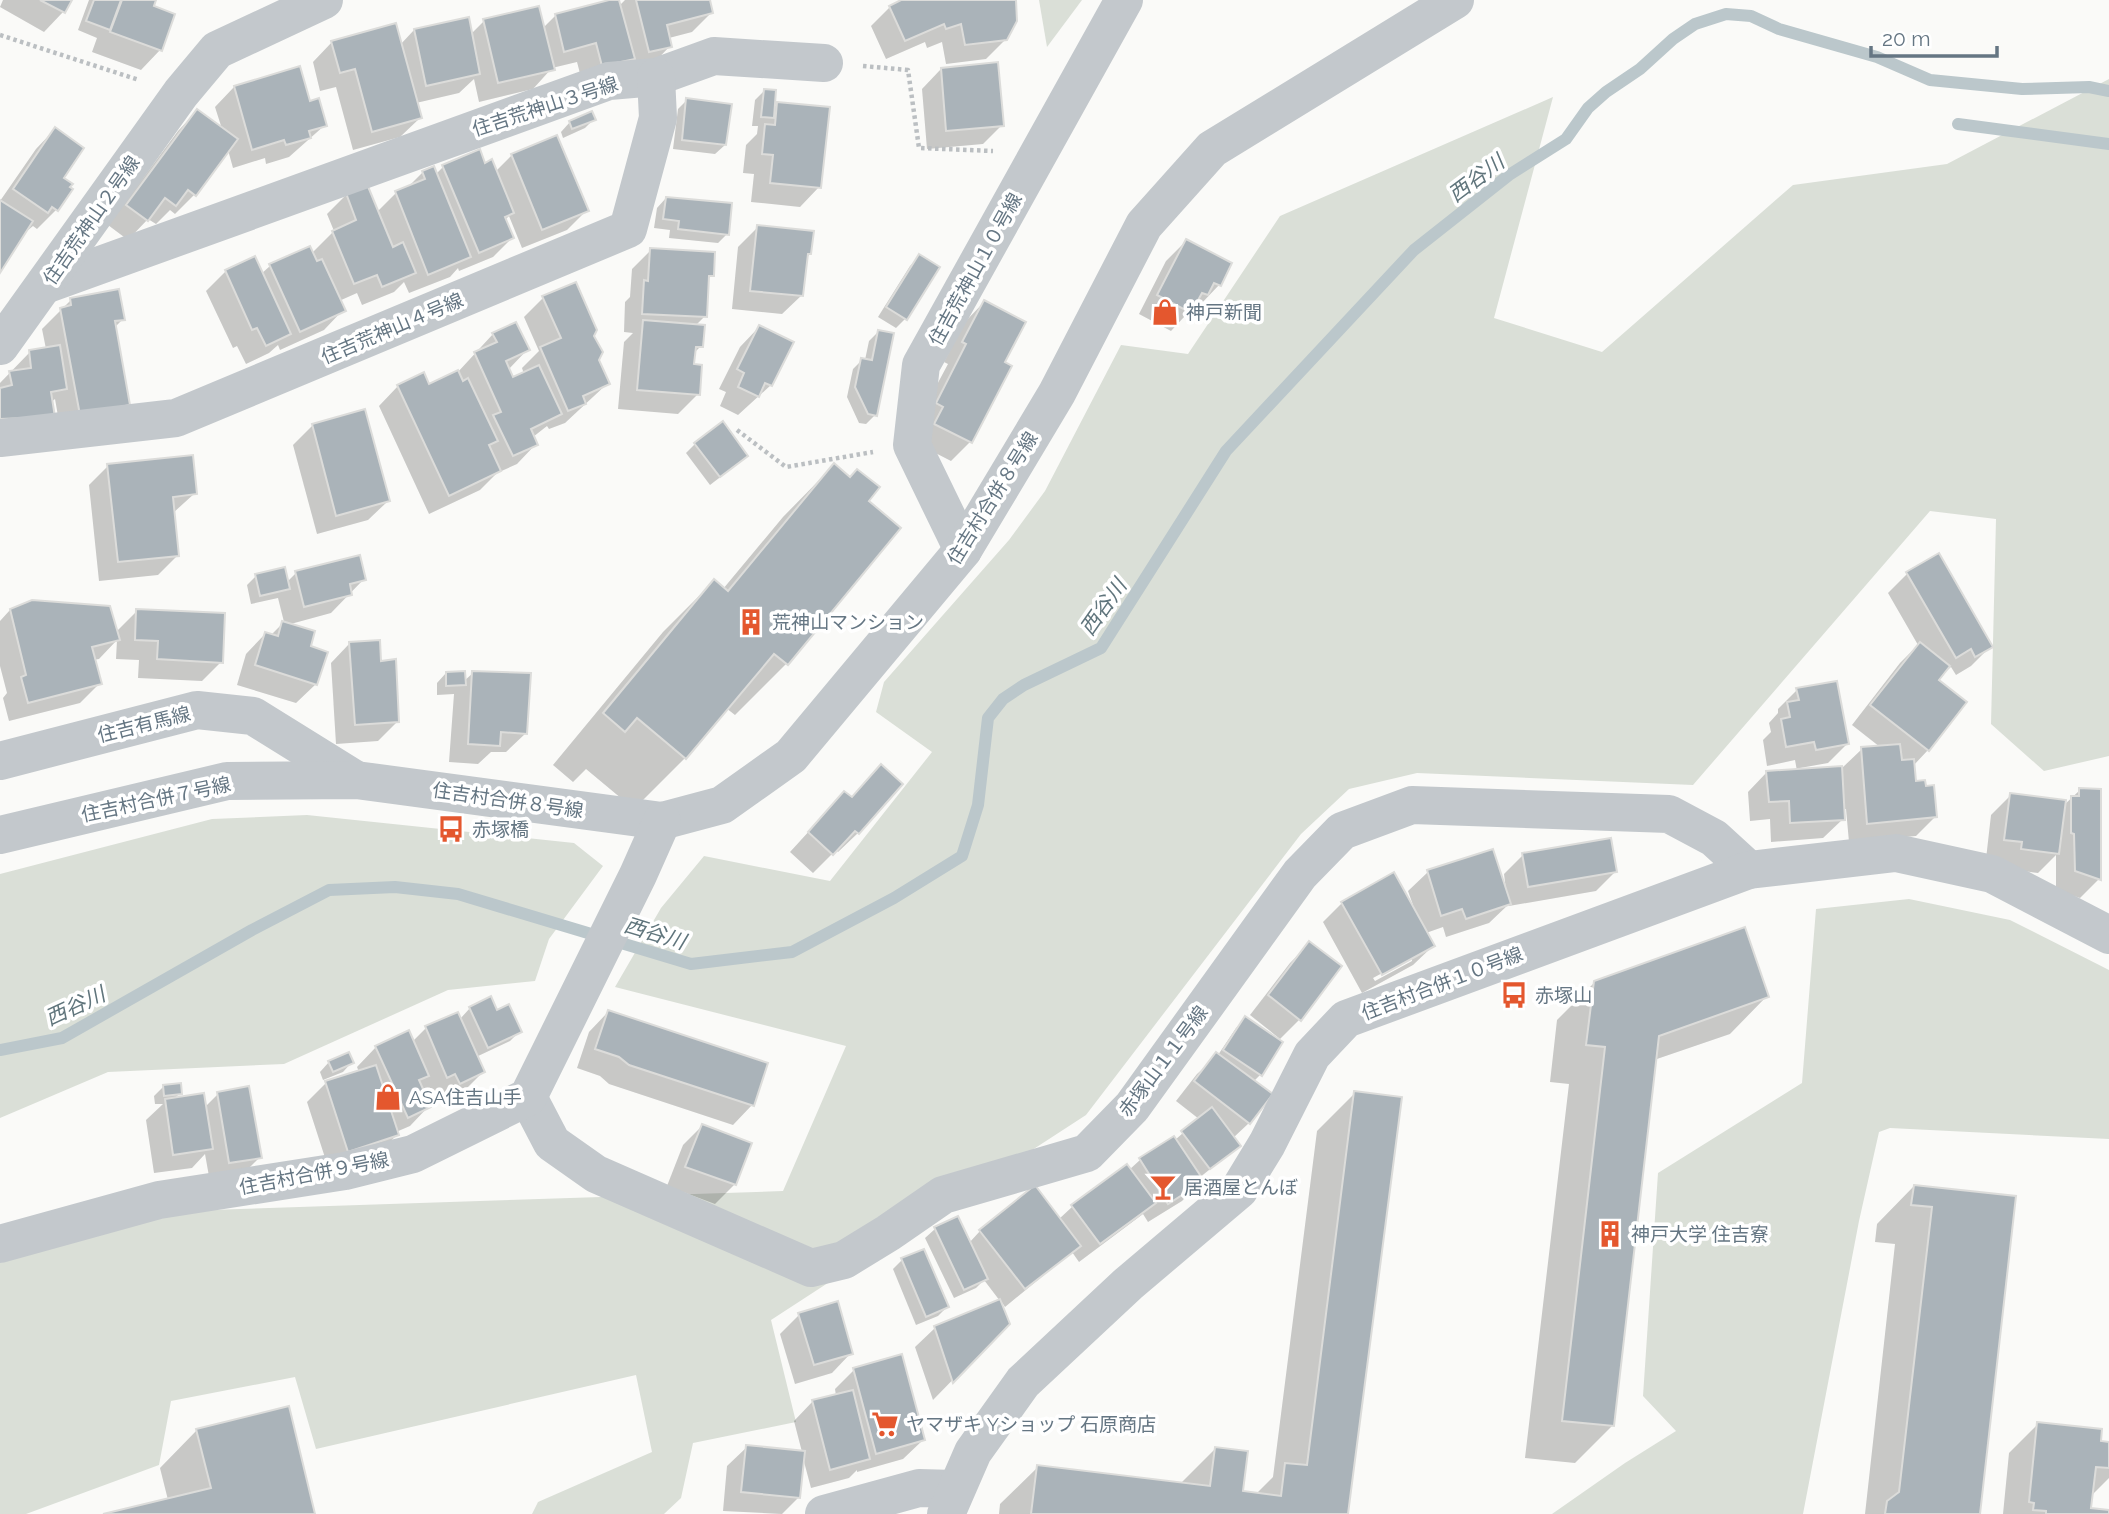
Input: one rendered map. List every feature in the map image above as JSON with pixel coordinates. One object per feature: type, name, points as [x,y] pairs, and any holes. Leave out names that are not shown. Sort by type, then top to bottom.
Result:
[{"type":"street","name":"住吉荒神山２号線","points":[[0,346],[181,93],[217,50],[324,0]]},
{"type":"street","name":"住吉荒神山１０号線","points":[[912,445],[921,365],[1124,0]]},
{"type":"street","name":"住吉村合併８号線","points":[[356,780],[662,821],[722,805],[791,755],[963,550],[1057,393],[1144,225],[1212,149],[1455,0]]},
{"type":"street","name":"住吉荒神山３号線","points":[[45,285],[609,81],[656,77],[714,56],[824,63]]},
{"type":"street","name":"住吉荒神山４号線","points":[[0,438],[176,418],[628,229],[658,118],[656,77]]},
{"type":"street","points":[[912,445],[963,550]]},
{"type":"street","name":"住吉有馬線","points":[[0,761],[198,710],[253,716],[356,780]]},
{"type":"street","name":"住吉村合併７号線","points":[[0,835],[227,781],[356,780]]},
{"type":"street","name":"赤塚山１１号線","points":[[528,1097],[552,1143],[596,1174],[811,1268],[844,1260],[943,1195],[1087,1153],[1132,1107],[1300,874],[1342,831],[1412,805],[1669,814],[1714,838],[1749,870]]},
{"type":"street","points":[[528,1097],[662,821]]},
{"type":"street","name":"住吉村合併１０号線","points":[[950,1502],[973,1452],[1023,1382],[1128,1284],[1239,1190],[1268,1144],[1312,1055],[1346,1019],[1749,870],[1896,853],[1992,874],[2109,934]]},
{"type":"street","name":"住吉村合併９号線","points":[[0,1244],[159,1200],[345,1171],[412,1154],[528,1097]]},
{"type":"street","points":[[824,1514],[919,1488],[950,1502]]},
{"type":"path","points":[[0,35],[181,93]]},
{"type":"path","points":[[824,63],[908,70],[919,148],[1040,153]]},
{"type":"path","points":[[737,430],[786,467],[912,445]]},
{"type":"shaded area","points":[[1039,0],[1082,0],[1047,47]]},
{"type":"shaded area","points":[[2109,79],[2109,756],[2044,771],[1991,724],[1996,519],[1930,511],[1693,785],[1417,773],[1349,789],[1301,834],[1086,1115],[771,1320],[796,1422],[693,1443],[681,1498],[664,1514],[532,1514],[538,1502],[652,1452],[636,1375],[316,1449],[295,1377],[171,1401],[159,1465],[26,1514],[0,1514],[0,1263],[178,1211],[783,1191],[846,1046],[615,987],[661,908],[704,856],[830,881],[932,752],[876,712],[884,682],[1009,540],[1045,491],[1121,345],[1188,354],[1280,216],[1553,97],[1494,318],[1602,352],[1793,185],[1947,164]]},
{"type":"shaded area","points":[[307,815],[574,843],[603,866],[549,939],[535,981],[448,990],[284,1064],[108,1072],[0,1118],[0,874],[212,819]]},
{"type":"shaded area","points":[[1909,899],[2010,920],[2109,970],[2109,1139],[1890,1128],[1879,1132],[1859,1221],[1803,1514],[1552,1514],[1676,1431],[1643,1396],[1658,1173],[1802,1083],[1816,909]]},
{"type":"building","points":[[40,0],[72,0],[65,13]]},
{"type":"building","points":[[94,0],[121,0],[110,30],[86,21]]},
{"type":"building","points":[[122,0],[156,0],[154,6],[175,14],[162,51],[110,32]]},
{"type":"building","points":[[609,0],[619,0],[635,59],[602,66],[596,43],[564,52],[555,14]]},
{"type":"building","points":[[636,0],[710,0],[713,13],[667,25],[672,47],[649,52]]},
{"type":"building","points":[[901,0],[1016,0],[1017,21],[1007,40],[965,45],[961,24],[946,29],[944,24],[905,41],[889,6]]},
{"type":"building","points":[[539,6],[555,70],[498,83],[483,19]]},
{"type":"building","points":[[469,17],[480,74],[426,86],[414,29]]},
{"type":"building","points":[[396,23],[422,118],[372,132],[355,69],[340,73],[331,41]]},
{"type":"building","points":[[998,62],[1004,126],[946,131],[941,68]]},
{"type":"building","points":[[300,66],[310,101],[319,98],[327,126],[309,131],[311,138],[286,145],[284,140],[252,150],[234,86]]},
{"type":"building","points":[[764,89],[776,90],[774,118],[761,117]]},
{"type":"building","points":[[686,98],[732,104],[726,145],[682,140]]},
{"type":"building","points":[[777,102],[830,107],[821,188],[770,183],[773,155],[762,154],[765,124],[775,125]]},
{"type":"building","points":[[197,109],[238,139],[196,196],[188,190],[176,206],[165,198],[148,221],[126,205]]},
{"type":"building","points":[[592,111],[596,120],[572,129],[569,121]]},
{"type":"building","points":[[55,127],[84,148],[64,178],[73,184],[70,187],[73,189],[58,211],[52,207],[48,213],[13,189]]},
{"type":"building","points":[[557,135],[589,211],[542,230],[511,154]]},
{"type":"building","points":[[480,149],[485,163],[492,159],[514,213],[505,217],[514,238],[479,253],[442,165]]},
{"type":"building","points":[[434,166],[471,257],[428,275],[395,191],[425,179],[422,171]]},
{"type":"building","points":[[367,184],[393,247],[403,242],[416,273],[382,287],[377,275],[354,284],[332,231],[356,220],[346,193]]},
{"type":"building","points":[[666,197],[732,203],[729,235],[678,229],[679,221],[663,219]]},
{"type":"building","points":[[0,200],[33,221],[0,273]]},
{"type":"building","points":[[757,225],[814,231],[803,296],[750,291]]},
{"type":"building","points":[[1186,239],[1232,263],[1221,286],[1214,283],[1208,295],[1202,293],[1191,313],[1157,295]]},
{"type":"building","points":[[310,246],[317,261],[322,259],[346,311],[300,332],[269,264]]},
{"type":"building","points":[[650,248],[715,252],[714,276],[709,276],[707,317],[642,314],[644,280],[648,281]]},
{"type":"building","points":[[919,254],[940,267],[907,320],[886,307]]},
{"type":"building","points":[[255,256],[291,334],[266,346],[257,328],[252,330],[225,270]]},
{"type":"building","points":[[576,282],[597,330],[594,336],[603,352],[599,360],[610,384],[583,396],[586,404],[568,411],[540,347],[561,338],[542,296]]},
{"type":"building","points":[[119,289],[125,320],[115,321],[130,405],[80,415],[60,308],[71,305],[70,298]]},
{"type":"building","points":[[984,300],[1026,322],[1005,362],[1012,366],[972,443],[934,424],[943,407],[936,403],[966,344],[962,342]]},
{"type":"building","points":[[643,320],[705,325],[703,347],[696,347],[694,364],[702,365],[700,395],[637,390]]},
{"type":"building","points":[[516,322],[530,350],[506,361],[513,377],[539,365],[562,414],[531,429],[538,445],[513,456],[493,415],[501,412],[474,352],[497,342],[492,333]]},
{"type":"building","points":[[759,325],[794,342],[772,386],[765,383],[759,397],[738,387],[744,373],[737,369]]},
{"type":"building","points":[[878,330],[894,333],[877,416],[868,414],[855,387],[861,358],[872,360]]},
{"type":"building","points":[[60,345],[67,389],[51,392],[55,417],[0,419],[0,388],[12,385],[9,371],[31,368],[29,350]]},
{"type":"building","points":[[458,370],[463,381],[468,378],[498,441],[489,445],[501,471],[449,496],[397,385],[424,372],[429,384]]},
{"type":"building","points":[[365,409],[390,501],[336,516],[312,424]]},
{"type":"building","points":[[723,421],[748,456],[720,477],[694,443]]},
{"type":"building","points":[[193,455],[197,494],[173,497],[179,556],[118,562],[107,464]]},
{"type":"building","name":"荒神山マンション","points":[[834,463],[850,477],[857,469],[880,487],[869,501],[901,528],[788,665],[774,654],[686,759],[637,718],[625,732],[603,713],[714,579],[728,591]]},
{"type":"building","points":[[1939,553],[1993,647],[1975,657],[1971,649],[1956,658],[1906,572]]},
{"type":"building","points":[[360,555],[366,580],[350,584],[352,595],[304,607],[295,571]]},
{"type":"building","points":[[285,567],[290,589],[260,596],[255,574]]},
{"type":"building","points":[[32,600],[110,606],[120,640],[92,647],[102,684],[28,703],[21,677],[26,675],[10,609]]},
{"type":"building","points":[[136,609],[225,613],[223,663],[157,659],[158,641],[135,640]]},
{"type":"building","points":[[282,621],[315,631],[311,646],[328,652],[317,685],[255,665],[265,632],[278,636]]},
{"type":"building","points":[[380,640],[381,661],[396,659],[399,722],[355,725],[349,642]]},
{"type":"building","points":[[1920,642],[1950,666],[1939,680],[1967,702],[1929,751],[1870,705]]},
{"type":"building","points":[[465,671],[466,685],[446,686],[446,672]]},
{"type":"building","points":[[472,671],[531,673],[527,734],[501,732],[500,746],[468,744]]},
{"type":"building","points":[[1837,681],[1849,744],[1816,750],[1814,742],[1786,747],[1781,719],[1790,717],[1787,702],[1799,700],[1796,688]]},
{"type":"building","points":[[1900,744],[1902,760],[1914,759],[1916,781],[1925,780],[1926,786],[1934,785],[1937,817],[1867,824],[1861,747]]},
{"type":"building","points":[[881,764],[903,784],[859,834],[855,831],[833,855],[808,832],[844,791],[852,797]]},
{"type":"building","points":[[1842,766],[1845,820],[1790,823],[1789,801],[1769,802],[1766,771]]},
{"type":"building","points":[[2079,788],[2101,789],[2101,880],[2075,871],[2071,796],[2079,796]]},
{"type":"building","points":[[2010,793],[2066,800],[2059,854],[2021,849],[2022,842],[2004,840]]},
{"type":"building","points":[[1611,838],[1617,872],[1528,887],[1522,853]]},
{"type":"building","points":[[1493,849],[1511,904],[1466,919],[1462,909],[1441,916],[1427,870]]},
{"type":"building","points":[[1394,872],[1435,946],[1382,975],[1341,902]]},
{"type":"building","name":"神戸大学 住吉寮","points":[[1745,927],[1769,997],[1659,1036],[1614,1426],[1562,1421],[1605,1047],[1586,1045],[1594,981]]},
{"type":"building","points":[[1309,941],[1342,966],[1301,1021],[1268,995]]},
{"type":"building","points":[[491,996],[497,1010],[509,1004],[522,1032],[488,1048],[469,1007]]},
{"type":"building","points":[[608,1010],[768,1063],[754,1106],[629,1065],[619,1057],[595,1049]]},
{"type":"building","points":[[458,1012],[485,1072],[460,1084],[455,1074],[447,1078],[425,1026]]},
{"type":"building","points":[[1245,1016],[1283,1042],[1262,1076],[1223,1050]]},
{"type":"building","points":[[409,1030],[429,1076],[419,1080],[431,1107],[408,1118],[375,1046]]},
{"type":"building","points":[[349,1052],[354,1063],[333,1072],[328,1061]]},
{"type":"building","points":[[1216,1052],[1273,1094],[1250,1124],[1194,1081]]},
{"type":"building","points":[[376,1065],[399,1135],[348,1152],[325,1081]]},
{"type":"building","points":[[181,1083],[182,1094],[164,1096],[163,1085]]},
{"type":"building","points":[[249,1086],[262,1158],[229,1163],[217,1092]]},
{"type":"building","points":[[1354,1091],[1402,1097],[1348,1514],[1031,1514],[1037,1465],[1210,1486],[1215,1447],[1248,1451],[1243,1491],[1281,1496],[1285,1463],[1307,1465]]},
{"type":"building","points":[[204,1093],[213,1149],[173,1155],[165,1099]]},
{"type":"building","points":[[1212,1107],[1241,1146],[1210,1169],[1181,1131]]},
{"type":"building","points":[[702,1124],[752,1143],[736,1185],[685,1167]]},
{"type":"building","points":[[1174,1136],[1204,1181],[1168,1204],[1139,1158]]},
{"type":"building","points":[[1127,1164],[1156,1203],[1100,1244],[1071,1205]]},
{"type":"building","points":[[1035,1185],[1081,1246],[1025,1289],[979,1230]]},
{"type":"building","points":[[1914,1185],[2016,1196],[1980,1514],[1885,1514],[1887,1501],[1899,1492],[1932,1207],[1911,1205]]},
{"type":"building","points":[[958,1216],[988,1279],[964,1290],[934,1227]]},
{"type":"building","points":[[924,1249],[949,1307],[926,1317],[901,1258]]},
{"type":"building","points":[[1000,1299],[1010,1324],[953,1383],[934,1326]]},
{"type":"building","points":[[838,1301],[853,1354],[814,1365],[798,1313]]},
{"type":"building","points":[[902,1354],[925,1440],[876,1454],[853,1368]]},
{"type":"building","points":[[853,1390],[870,1459],[830,1470],[812,1400]]},
{"type":"building","points":[[289,1406],[315,1514],[103,1514],[211,1488],[196,1429]]},
{"type":"building","points":[[2037,1422],[2102,1429],[2101,1441],[2109,1442],[2109,1468],[2096,1467],[2091,1508],[2109,1510],[2109,1514],[2046,1514],[2046,1511],[2033,1510],[2034,1503],[2029,1502]]},
{"type":"building","points":[[746,1445],[805,1451],[800,1498],[741,1492]]},
{"type":"waterway","name":"西谷川","points":[[0,1050],[62,1038],[252,930],[329,890],[395,887],[458,894],[691,964],[792,952],[894,898],[962,856],[978,805],[988,718],[1003,699],[1024,685],[1101,648],[1226,451],[1414,250],[1509,175],[1566,139],[1588,108],[1695,24],[1726,14],[1751,16],[1779,29],[1877,57],[1930,80],[2022,89],[2089,87],[2109,91]]},
{"type":"waterway","points":[[1958,124],[2109,144]]},
{"type":"place","name":"神戸新聞","points":[[1165,312]]},
{"type":"place","name":"荒神山マンション","points":[[751,622]]},
{"type":"place","name":"赤塚橋","points":[[451,829]]},
{"type":"place","name":"赤塚山","points":[[1514,995]]},
{"type":"place","name":"ASA住吉山手","points":[[388,1097]]},
{"type":"place","name":"居酒屋とんぼ","points":[[1163,1187]]},
{"type":"place","name":"神戸大学 住吉寮","points":[[1610,1234]]},
{"type":"place","name":"ヤマザキ Yショップ 石原商店","points":[[885,1424]]}]
